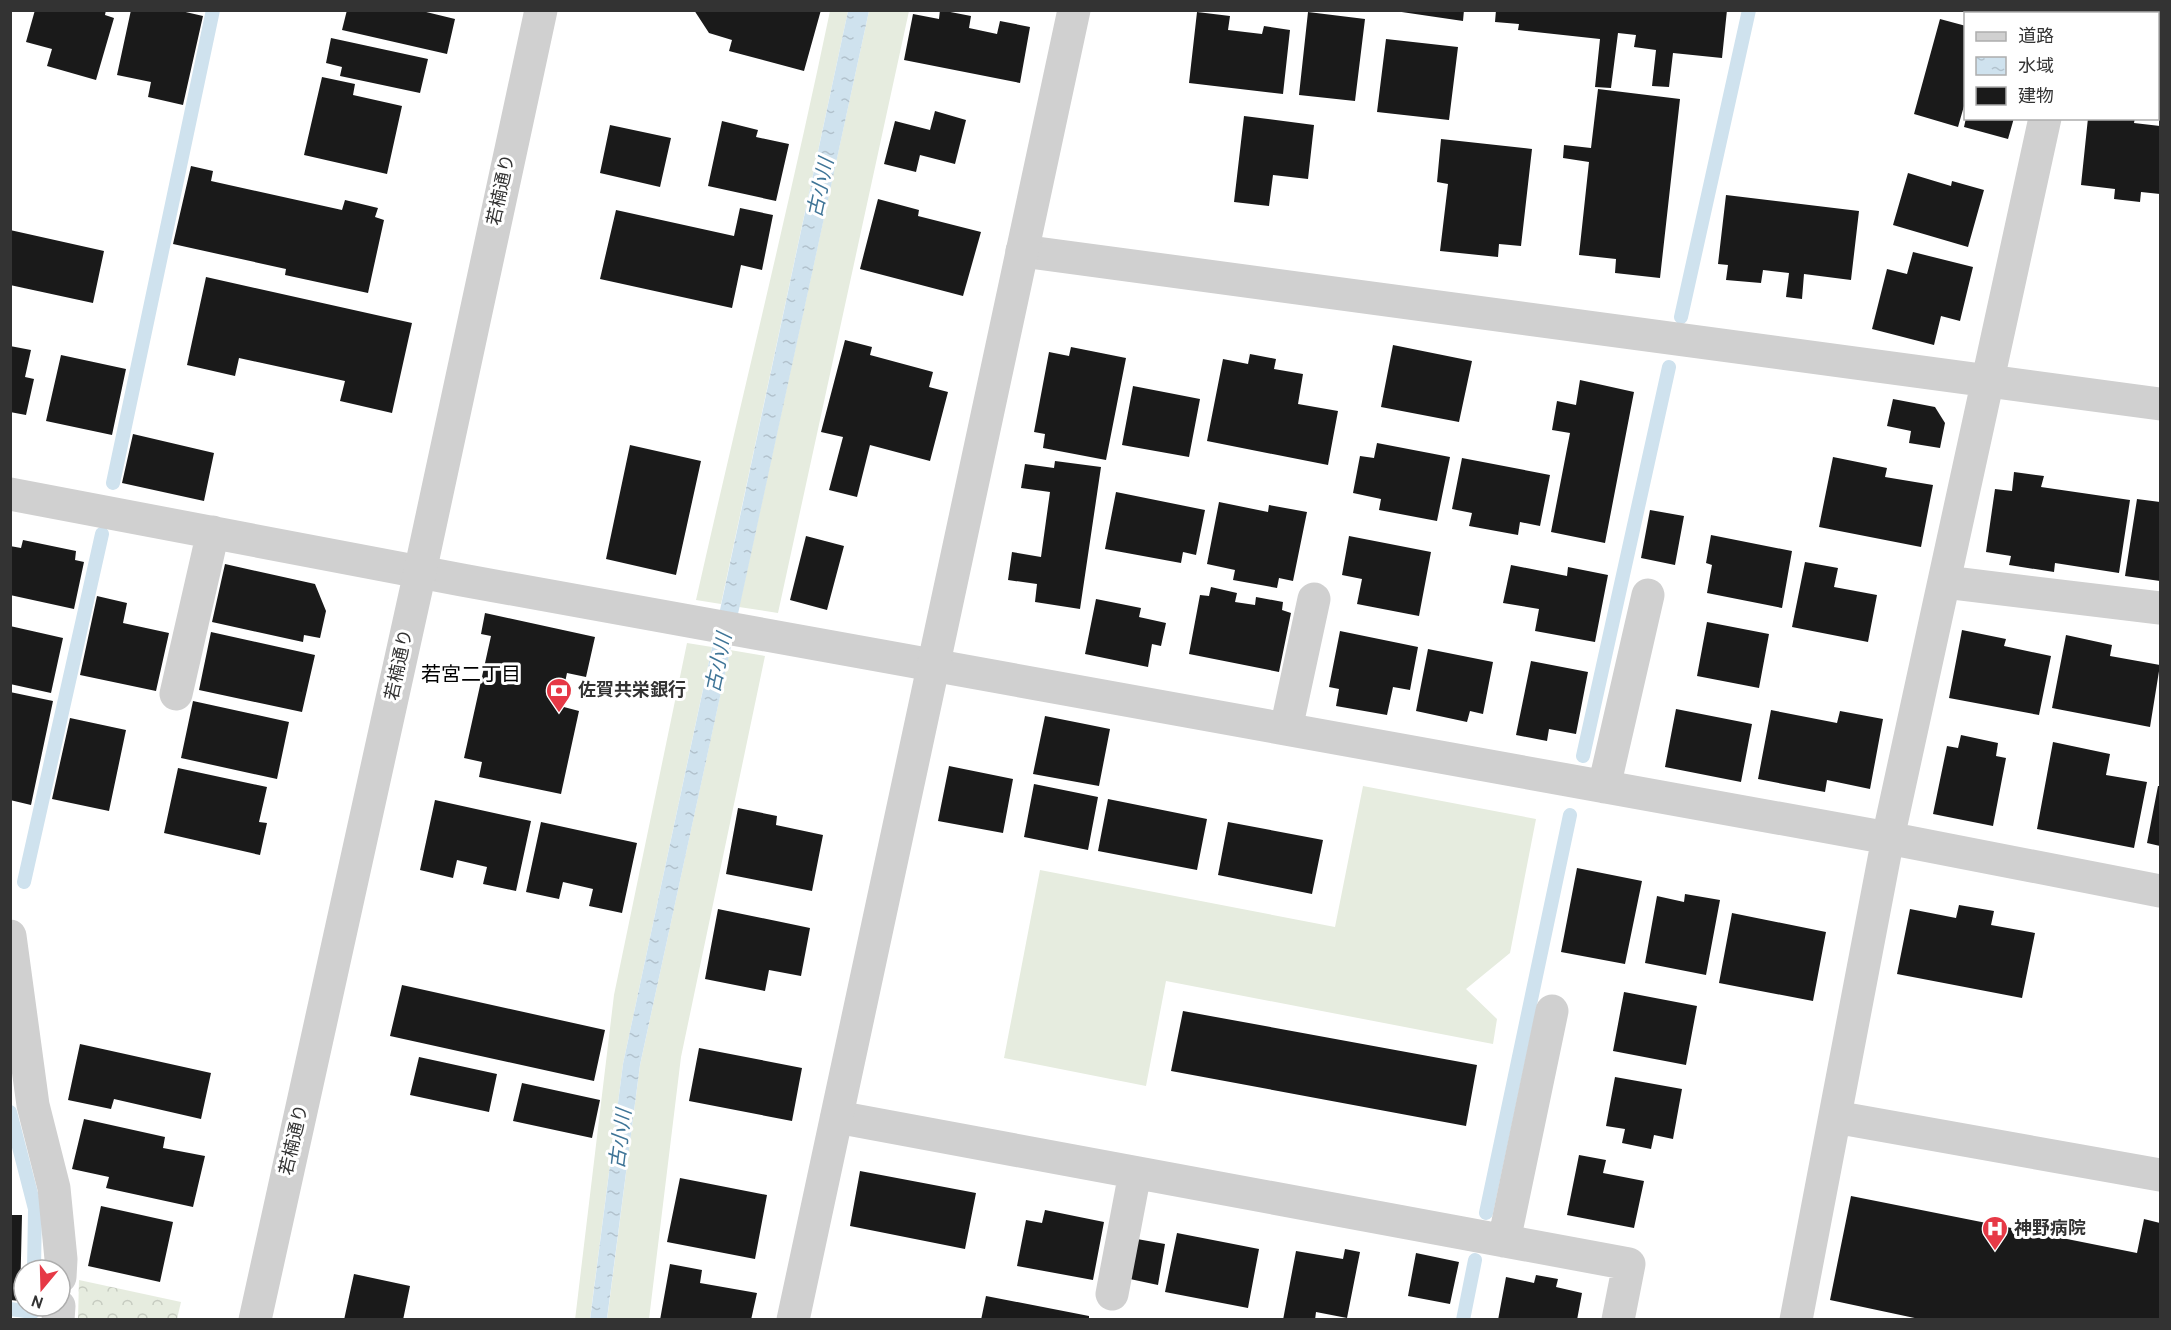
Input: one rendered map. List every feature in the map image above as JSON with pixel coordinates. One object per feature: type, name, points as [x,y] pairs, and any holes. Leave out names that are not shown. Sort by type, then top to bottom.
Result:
[{"type":"street","name":"若楠通り","points":[[255,1320],[541,10]]},
{"type":"street","points":[[794,1320],[1074,10]]},
{"type":"street","points":[[1796,1320],[1888,838],[2045,120]]},
{"type":"street","points":[[1022,251],[2160,404]]},
{"type":"street","points":[[10,494],[420,572],[1888,838],[2160,891]]},
{"type":"street","points":[[176,694],[213,532]]},
{"type":"street","points":[[1945,582],[2160,608]]},
{"type":"street","points":[[1604,787],[1648,596]]},
{"type":"street","points":[[1286,729],[1314,599]]},
{"type":"street","points":[[10,936],[33,1106],[54,1188],[61,1258]]},
{"type":"street","points":[[1504,1241],[1552,1011]]},
{"type":"street","points":[[837,1117],[1629,1264],[1618,1320]]},
{"type":"street","points":[[1835,1117],[2160,1175]]},
{"type":"street","points":[[1112,1294],[1135,1173]]},
{"type":"green space","points":[[830,11],[848,11],[721,604],[696,600],[798,159]]},
{"type":"green space","points":[[869,11],[909,11],[778,613],[739,607]]},
{"type":"green space","points":[[687,643],[712,647],[623,1064],[590,1319],[575,1320],[614,995]]},
{"type":"green space","points":[[730,650],[765,656],[681,1057],[649,1319],[607,1320],[640,1065]]},
{"type":"green space","points":[[1363,786],[1536,819],[1510,953],[1466,989],[1497,1019],[1493,1044],[1166,981],[1146,1086],[1004,1058],[1040,870],[1335,927]]},
{"type":"green space","points":[[79,1280],[181,1302],[177,1319],[78,1319]]},
{"type":"water","name":"古小川","points":[[848,11],[869,11],[640,1065],[607,1319],[590,1320],[623,1064]]},
{"type":"building","points":[[35,10],[106,10],[105,15],[114,18],[96,80],[47,66],[52,49],[26,42]]},
{"type":"building","points":[[131,10],[177,10],[203,16],[183,105],[148,97],[151,82],[117,75]]},
{"type":"building","points":[[347,10],[418,10],[455,19],[447,54],[342,30]]},
{"type":"building","points":[[694,10],[821,10],[804,71],[729,51],[732,40],[709,33]]},
{"type":"building","points":[[940,10],[971,16],[969,28],[997,34],[1000,21],[1030,27],[1020,83],[904,60],[913,14],[939,19]]},
{"type":"building","points":[[1388,10],[1464,10],[1463,21]]},
{"type":"building","points":[[1496,10],[1727,10],[1722,58],[1673,53],[1669,87],[1652,86],[1656,50],[1634,47],[1636,35],[1618,33],[1611,88],[1595,87],[1600,39],[1518,30],[1519,24],[1495,22]]},
{"type":"building","points":[[1197,12],[1230,16],[1228,30],[1262,34],[1264,26],[1290,30],[1283,94],[1189,83]]},
{"type":"building","points":[[1308,12],[1365,19],[1355,101],[1299,95]]},
{"type":"building","points":[[1940,19],[1964,25],[1964,106],[1958,127],[1914,114]]},
{"type":"building","points":[[331,38],[428,59],[420,93],[340,76],[342,67],[326,63]]},
{"type":"building","points":[[1386,39],[1458,47],[1449,120],[1377,112]]},
{"type":"building","points":[[322,77],[355,84],[353,95],[402,106],[387,174],[304,155]]},
{"type":"building","points":[[1598,89],[1680,99],[1660,278],[1615,273],[1616,259],[1579,255],[1589,162],[1563,158],[1564,145],[1591,148]]},
{"type":"building","points":[[935,111],[966,120],[955,164],[920,155],[916,172],[884,164],[895,121],[930,130]]},
{"type":"building","points":[[1244,116],[1314,125],[1308,179],[1273,175],[1269,206],[1234,202]]},
{"type":"building","points":[[1966,120],[2013,120],[2008,139],[1964,127]]},
{"type":"building","points":[[2088,120],[2135,120],[2134,123],[2160,126],[2160,194],[2141,192],[2140,202],[2114,199],[2115,189],[2081,185]]},
{"type":"building","points":[[722,121],[758,130],[756,137],[789,144],[776,201],[708,186]]},
{"type":"building","points":[[610,125],[671,138],[660,187],[600,173]]},
{"type":"building","points":[[1441,139],[1532,149],[1521,246],[1499,244],[1498,257],[1440,251],[1448,184],[1437,182]]},
{"type":"building","points":[[191,166],[213,171],[211,181],[342,210],[345,200],[378,208],[375,217],[384,220],[368,293],[285,275],[286,269],[173,244]]},
{"type":"building","points":[[1908,173],[1951,186],[1952,181],[1984,190],[1968,247],[1893,225]]},
{"type":"building","points":[[1726,195],[1859,211],[1851,280],[1804,274],[1802,299],[1786,297],[1789,273],[1763,270],[1761,283],[1726,280],[1728,265],[1718,264]]},
{"type":"building","points":[[878,199],[919,210],[918,216],[981,232],[963,296],[860,269]]},
{"type":"building","points":[[740,208],[773,215],[762,270],[741,265],[732,308],[600,279],[616,210],[734,236]]},
{"type":"building","points":[[10,230],[104,251],[93,303],[10,285]]},
{"type":"building","points":[[1913,252],[1973,267],[1960,321],[1941,316],[1934,345],[1872,329],[1887,269],[1907,274]]},
{"type":"building","points":[[206,277],[412,323],[392,413],[340,401],[345,381],[239,358],[235,376],[187,365]]},
{"type":"building","points":[[845,340],[872,347],[870,355],[933,372],[929,387],[948,392],[930,461],[870,445],[857,497],[829,490],[843,437],[821,432]]},
{"type":"building","points":[[1393,345],[1472,361],[1459,422],[1381,407]]},
{"type":"building","points":[[10,346],[31,350],[25,377],[34,379],[26,415],[10,412]]},
{"type":"building","points":[[1071,347],[1126,358],[1106,460],[1043,448],[1045,434],[1034,432],[1049,352],[1069,356]]},
{"type":"building","points":[[1250,354],[1276,359],[1274,369],[1303,374],[1298,404],[1338,411],[1328,465],[1207,441],[1223,359],[1248,364]]},
{"type":"building","points":[[61,355],[126,369],[112,435],[46,421]]},
{"type":"building","points":[[1580,380],[1634,392],[1605,543],[1551,532],[1570,433],[1552,430],[1557,401],[1576,405]]},
{"type":"building","points":[[1133,386],[1200,399],[1189,457],[1122,445]]},
{"type":"building","points":[[1893,399],[1935,407],[1945,423],[1940,448],[1909,443],[1911,431],[1887,426]]},
{"type":"building","points":[[133,434],[214,453],[204,501],[122,483]]},
{"type":"building","points":[[1377,443],[1450,457],[1437,521],[1379,510],[1381,499],[1353,493],[1360,456],[1374,458]]},
{"type":"building","points":[[630,445],[701,461],[676,575],[606,559]]},
{"type":"building","points":[[1833,457],[1887,468],[1885,477],[1933,485],[1921,547],[1819,527]]},
{"type":"building","points":[[1462,458],[1550,475],[1540,526],[1520,522],[1518,535],[1469,526],[1472,513],[1452,509]]},
{"type":"building","points":[[1055,461],[1101,467],[1080,609],[1035,602],[1037,584],[1008,580],[1012,552],[1041,557],[1050,492],[1021,488],[1025,464],[1054,468]]},
{"type":"building","points":[[2014,472],[2044,476],[2041,487],[2130,500],[2119,573],[2055,563],[2054,572],[2009,565],[2011,556],[1986,552],[1995,489],[2012,491]]},
{"type":"building","points":[[1116,492],[1205,510],[1196,555],[1183,552],[1181,563],[1105,549]]},
{"type":"building","points":[[2137,499],[2160,502],[2160,581],[2125,576]]},
{"type":"building","points":[[1219,502],[1268,512],[1269,505],[1307,512],[1293,581],[1279,578],[1277,588],[1233,580],[1235,570],[1207,564]]},
{"type":"building","points":[[1650,510],[1684,516],[1675,565],[1641,558]]},
{"type":"building","points":[[1711,535],[1792,551],[1782,608],[1707,593],[1712,565],[1706,563]]},
{"type":"building","points":[[806,536],[844,546],[827,610],[790,600]]},
{"type":"building","points":[[1349,536],[1431,552],[1419,616],[1357,604],[1362,579],[1342,575]]},
{"type":"building","points":[[23,540],[76,551],[75,560],[84,562],[74,609],[10,595],[10,546],[21,548]]},
{"type":"building","points":[[1805,562],[1838,568],[1834,587],[1877,595],[1868,642],[1792,627]]},
{"type":"building","points":[[225,564],[315,584],[326,611],[320,638],[304,635],[303,642],[212,622]]},
{"type":"building","points":[[1511,565],[1567,576],[1568,567],[1608,575],[1595,642],[1535,631],[1539,609],[1503,603]]},
{"type":"building","points":[[1211,587],[1237,593],[1235,602],[1255,605],[1256,597],[1283,602],[1282,610],[1291,613],[1279,672],[1189,654],[1200,595],[1209,596]]},
{"type":"building","points":[[97,596],[127,603],[123,623],[169,633],[156,691],[80,675]]},
{"type":"building","points":[[1096,599],[1141,608],[1139,617],[1166,623],[1161,646],[1152,644],[1148,667],[1085,654]]},
{"type":"building","points":[[485,613],[595,637],[586,677],[567,673],[560,706],[579,711],[561,794],[479,777],[482,762],[464,758],[491,636],[481,634]]},
{"type":"building","points":[[1707,622],[1769,634],[1759,688],[1697,676]]},
{"type":"building","points":[[10,626],[63,638],[51,693],[10,684]]},
{"type":"building","points":[[1962,630],[2006,639],[2004,646],[2051,656],[2039,715],[1949,698]]},
{"type":"building","points":[[1340,631],[1418,647],[1410,690],[1393,687],[1387,715],[1336,706],[1339,689],[1329,687]]},
{"type":"building","points":[[211,632],[315,655],[302,712],[199,690]]},
{"type":"building","points":[[2066,635],[2112,645],[2110,656],[2160,665],[2150,727],[2052,708]]},
{"type":"building","points":[[1428,649],[1493,662],[1483,714],[1470,711],[1467,722],[1416,711]]},
{"type":"building","points":[[1531,661],[1588,672],[1576,734],[1549,729],[1547,741],[1516,735]]},
{"type":"building","points":[[10,692],[53,701],[31,805],[10,800]]},
{"type":"building","points":[[193,701],[289,722],[277,779],[181,758]]},
{"type":"building","points":[[1676,709],[1752,724],[1741,782],[1665,767]]},
{"type":"building","points":[[1771,710],[1837,723],[1840,711],[1883,719],[1870,789],[1827,780],[1825,792],[1758,779]]},
{"type":"building","points":[[1045,716],[1110,729],[1099,786],[1033,774]]},
{"type":"building","points":[[70,718],[126,730],[109,811],[52,799]]},
{"type":"building","points":[[1961,735],[1998,743],[1996,756],[2006,758],[1993,826],[1933,814],[1947,746],[1958,748]]},
{"type":"building","points":[[2053,742],[2110,754],[2106,775],[2147,782],[2134,848],[2037,829]]},
{"type":"building","points":[[949,766],[1013,779],[1003,833],[938,821]]},
{"type":"building","points":[[178,768],[267,787],[259,822],[267,823],[260,855],[164,833]]},
{"type":"building","points":[[1034,784],[1098,797],[1088,850],[1024,837]]},
{"type":"building","points":[[2158,786],[2160,786],[2160,846],[2147,843]]},
{"type":"building","points":[[1108,799],[1207,819],[1197,870],[1098,851]]},
{"type":"building","points":[[435,800],[531,821],[516,891],[483,884],[487,867],[457,860],[453,878],[420,870]]},
{"type":"building","points":[[738,808],[777,816],[776,825],[823,835],[812,891],[726,874]]},
{"type":"building","points":[[541,822],[637,843],[622,913],[589,906],[593,889],[563,882],[559,899],[526,892]]},
{"type":"building","points":[[1228,822],[1323,840],[1312,894],[1218,875]]},
{"type":"building","points":[[1577,868],[1642,881],[1625,964],[1561,952]]},
{"type":"building","points":[[1685,894],[1720,900],[1706,975],[1645,963],[1657,896],[1684,902]]},
{"type":"building","points":[[1959,905],[1994,911],[1991,925],[2035,933],[2022,998],[1897,974],[1910,909],[1956,918]]},
{"type":"building","points":[[718,909],[810,928],[801,976],[769,970],[765,991],[705,979]]},
{"type":"building","points":[[1732,913],[1826,932],[1813,1001],[1719,983]]},
{"type":"building","points":[[402,985],[605,1030],[594,1081],[390,1036]]},
{"type":"building","points":[[1624,992],[1697,1006],[1686,1065],[1613,1051]]},
{"type":"building","points":[[1183,1011],[1477,1065],[1466,1126],[1171,1071]]},
{"type":"building","points":[[80,1044],[211,1073],[201,1119],[114,1099],[111,1109],[68,1100]]},
{"type":"building","points":[[699,1048],[802,1068],[792,1121],[689,1101]]},
{"type":"building","points":[[419,1057],[497,1074],[489,1112],[410,1095]]},
{"type":"building","points":[[1615,1077],[1682,1089],[1673,1139],[1654,1135],[1651,1149],[1622,1143],[1625,1129],[1606,1126]]},
{"type":"building","points":[[522,1083],[600,1100],[592,1138],[513,1121]]},
{"type":"building","points":[[84,1119],[165,1137],[163,1148],[205,1156],[193,1207],[106,1188],[109,1177],[72,1169]]},
{"type":"building","points":[[1579,1155],[1606,1160],[1603,1173],[1644,1181],[1634,1228],[1567,1215]]},
{"type":"building","points":[[860,1171],[976,1193],[965,1249],[850,1226]]},
{"type":"building","points":[[680,1178],[767,1195],[755,1259],[667,1242]]},
{"type":"building","points":[[1851,1196],[2137,1253],[2144,1219],[2160,1223],[2160,1320],[1924,1320],[1830,1300]]},
{"type":"building","points":[[101,1206],[173,1222],[160,1282],[88,1266]]},
{"type":"building","points":[[1045,1210],[1104,1222],[1093,1280],[1017,1266],[1026,1220],[1042,1223]]},
{"type":"building","points":[[10,1215],[22,1215],[21,1258],[12,1258],[12,1300],[10,1300]]},
{"type":"building","points":[[1177,1233],[1259,1249],[1248,1308],[1165,1292]]},
{"type":"building","points":[[1137,1239],[1165,1244],[1158,1285],[1130,1279]]},
{"type":"building","points":[[1345,1249],[1360,1252],[1347,1318],[1316,1312],[1315,1320],[1283,1320],[1296,1251],[1343,1259]]},
{"type":"building","points":[[1416,1253],[1459,1262],[1450,1304],[1408,1296]]},
{"type":"building","points":[[670,1264],[702,1270],[700,1283],[757,1293],[751,1320],[660,1320]]},
{"type":"building","points":[[354,1274],[410,1286],[403,1320],[344,1320]]},
{"type":"building","points":[[1536,1275],[1558,1279],[1556,1287],[1582,1293],[1577,1320],[1498,1320],[1506,1277],[1534,1283]]},
{"type":"building","points":[[986,1296],[1089,1316],[1089,1320],[981,1320]]},
{"type":"waterway","points":[[113,483],[213,10]]},
{"type":"waterway","points":[[1681,317],[1749,10]]},
{"type":"waterway","points":[[1583,756],[1669,367]]},
{"type":"waterway","points":[[24,882],[102,534]]},
{"type":"waterway","points":[[1486,1213],[1570,815]]},
{"type":"waterway","points":[[10,1112],[35,1209],[34,1258]]},
{"type":"waterway","points":[[1463,1320],[1475,1260]]},
{"type":"place","name":"佐賀共栄銀行","points":[[559,714]]},
{"type":"place","name":"神野病院","points":[[1995,1252]]},
{"type":"district","name":"若宮二丁目","points":[[471,676]]}]
